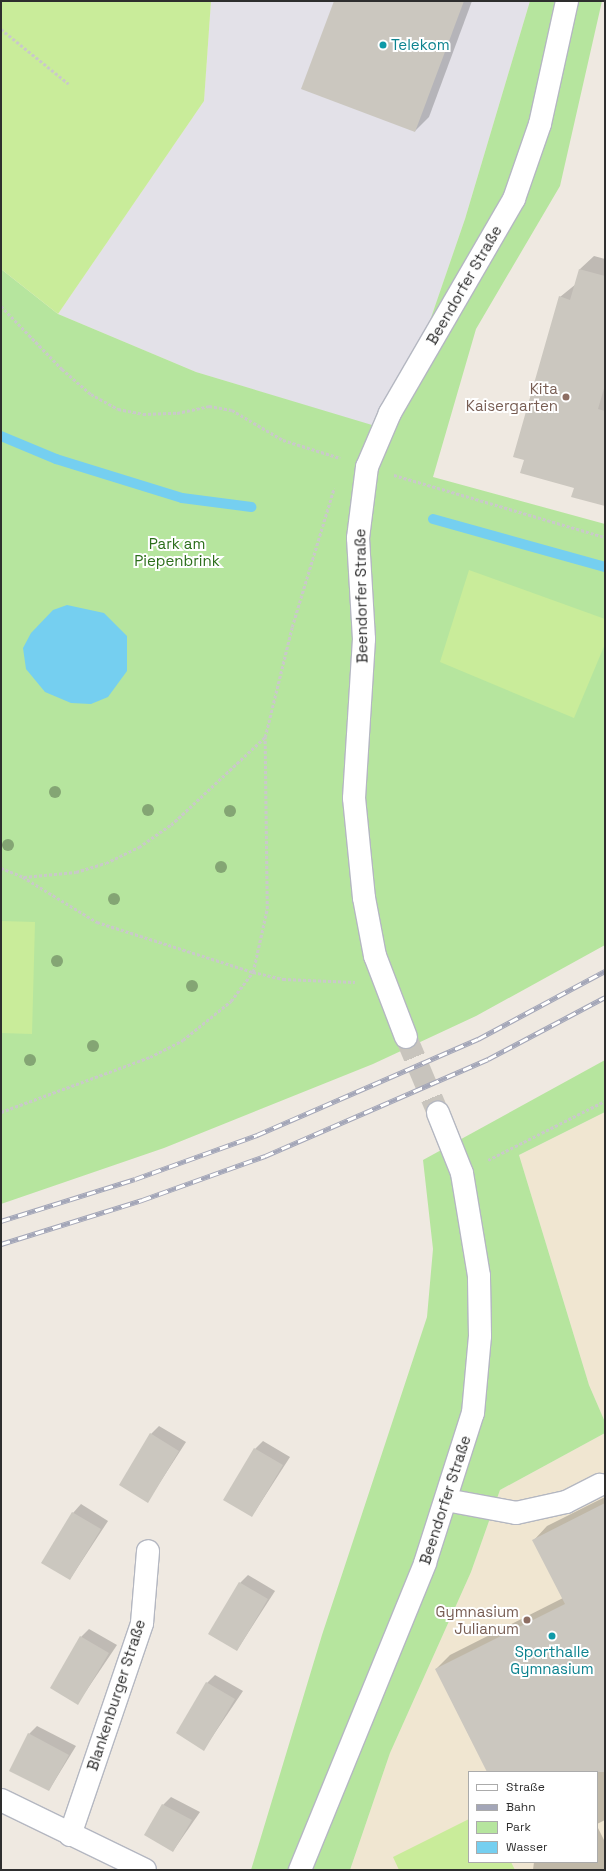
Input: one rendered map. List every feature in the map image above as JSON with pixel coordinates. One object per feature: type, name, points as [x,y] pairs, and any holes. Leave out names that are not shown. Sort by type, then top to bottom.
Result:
[{"type":"street","name":"Beendorfer Straße","points":[[406,1037],[382,982],[364,898],[354,798],[364,639],[358,538],[367,467],[390,413],[514,198],[540,124],[567,1]]},
{"type":"street","name":"Beendorfer Straße","points":[[300,1870],[426,1563],[473,1413],[480,1336],[479,1276],[462,1173],[438,1113]]},
{"type":"street","points":[[446,1500],[516,1512],[566,1502],[600,1485]]},
{"type":"street","name":"Blankenburger Straße","points":[[70,1835],[142,1623],[148,1552]]},
{"type":"street","points":[[1,1800],[70,1835],[145,1870]]},
{"type":"path","points":[[1,29],[69,84]]},
{"type":"path","points":[[1,306],[62,370],[91,394],[118,409],[143,414],[177,413],[209,406],[232,410],[283,440],[343,459],[340,467]]},
{"type":"path","points":[[367,467],[605,537]]},
{"type":"path","points":[[1,1112],[150,1057],[183,1040],[231,1001],[253,972],[267,909],[265,737],[292,627],[336,482]]},
{"type":"path","points":[[23,877],[76,872],[106,863],[139,847],[171,825],[265,737]]},
{"type":"path","points":[[1,868],[23,877],[97,922],[253,972],[283,979],[382,982]]},
{"type":"path","points":[[462,1173],[605,1101]]},
{"type":"shaded area","points":[[211,1],[530,1],[465,219],[392,432],[196,372],[58,314],[204,101]]},
{"type":"shaded area","points":[[605,1112],[605,1422],[589,1385],[519,1155]]},
{"type":"shaded area","name":"Gymnasium Julianum","points":[[605,1433],[605,1870],[350,1870],[390,1753],[471,1572],[500,1490]]},
{"type":"green space","points":[[1,1],[211,1],[204,101],[58,314],[1,269]]},
{"type":"green space","name":"Park am Piepenbrink","points":[[530,1],[602,1],[560,186],[476,329],[433,477],[605,524],[605,945],[476,1016],[373,1064],[164,1148],[1,1204],[1,269],[58,314],[196,372],[392,431],[465,219]]},
{"type":"green space","points":[[469,570],[605,619],[605,644],[574,718],[440,662]]},
{"type":"green space","points":[[1,921],[35,922],[32,1034],[1,1033]]},
{"type":"green space","points":[[605,1060],[605,1112],[519,1155],[589,1385],[605,1422],[605,1433],[500,1490],[471,1572],[390,1753],[350,1870],[251,1870],[322,1635],[427,1317],[433,1249],[423,1160]]},
{"type":"green space","points":[[468,1820],[468,1863],[512,1863],[515,1870],[399,1870],[393,1857]]},
{"type":"water","points":[[67,605],[104,613],[127,636],[127,671],[108,697],[91,704],[71,703],[45,692],[26,669],[23,648],[31,633],[53,610]]},
{"type":"building","name":"Telekom","points":[[334,1],[464,1],[415,132],[301,89]]},
{"type":"building","name":"Kita Kaisergarten","points":[[579,269],[605,276],[605,385],[598,409],[605,411],[605,506],[571,497],[574,488],[520,473],[524,460],[513,457],[559,296],[570,300]]},
{"type":"building","points":[[150,1433],[179,1451],[148,1503],[119,1485]]},
{"type":"building","points":[[254,1448],[283,1465],[252,1517],[223,1500]]},
{"type":"building","name":"Sporthalle Gymnasium","points":[[605,1503],[605,1772],[486,1771],[435,1669],[565,1604],[532,1540]]},
{"type":"building","points":[[72,1512],[101,1529],[70,1580],[41,1563]]},
{"type":"building","points":[[239,1582],[268,1599],[237,1651],[208,1634]]},
{"type":"building","points":[[80,1636],[109,1653],[78,1705],[50,1688]]},
{"type":"building","points":[[206,1682],[235,1699],[204,1751],[176,1733]]},
{"type":"building","points":[[28,1733],[69,1755],[49,1791],[9,1771]]},
{"type":"building","points":[[162,1804],[192,1820],[173,1852],[144,1835]]},
{"type":"waterway","points":[[1,436],[56,459],[182,498],[251,507]]},
{"type":"waterway","points":[[433,519],[605,567]]},
{"type":"tunnel","points":[[406,1037],[438,1113]]},
{"type":"railway","points":[[1,1221],[135,1179],[257,1135],[478,1039],[605,971]]},
{"type":"railway","points":[[1,1244],[142,1200],[265,1156],[488,1059],[605,997]]},
{"type":"place","name":"Telekom","points":[[383,45]]},
{"type":"place","name":"Kita Kaisergarten","points":[[566,397]]},
{"type":"place","name":"Gymnasium Julianum","points":[[527,1620]]},
{"type":"place","name":"Sporthalle Gymnasium","points":[[552,1636]]}]
